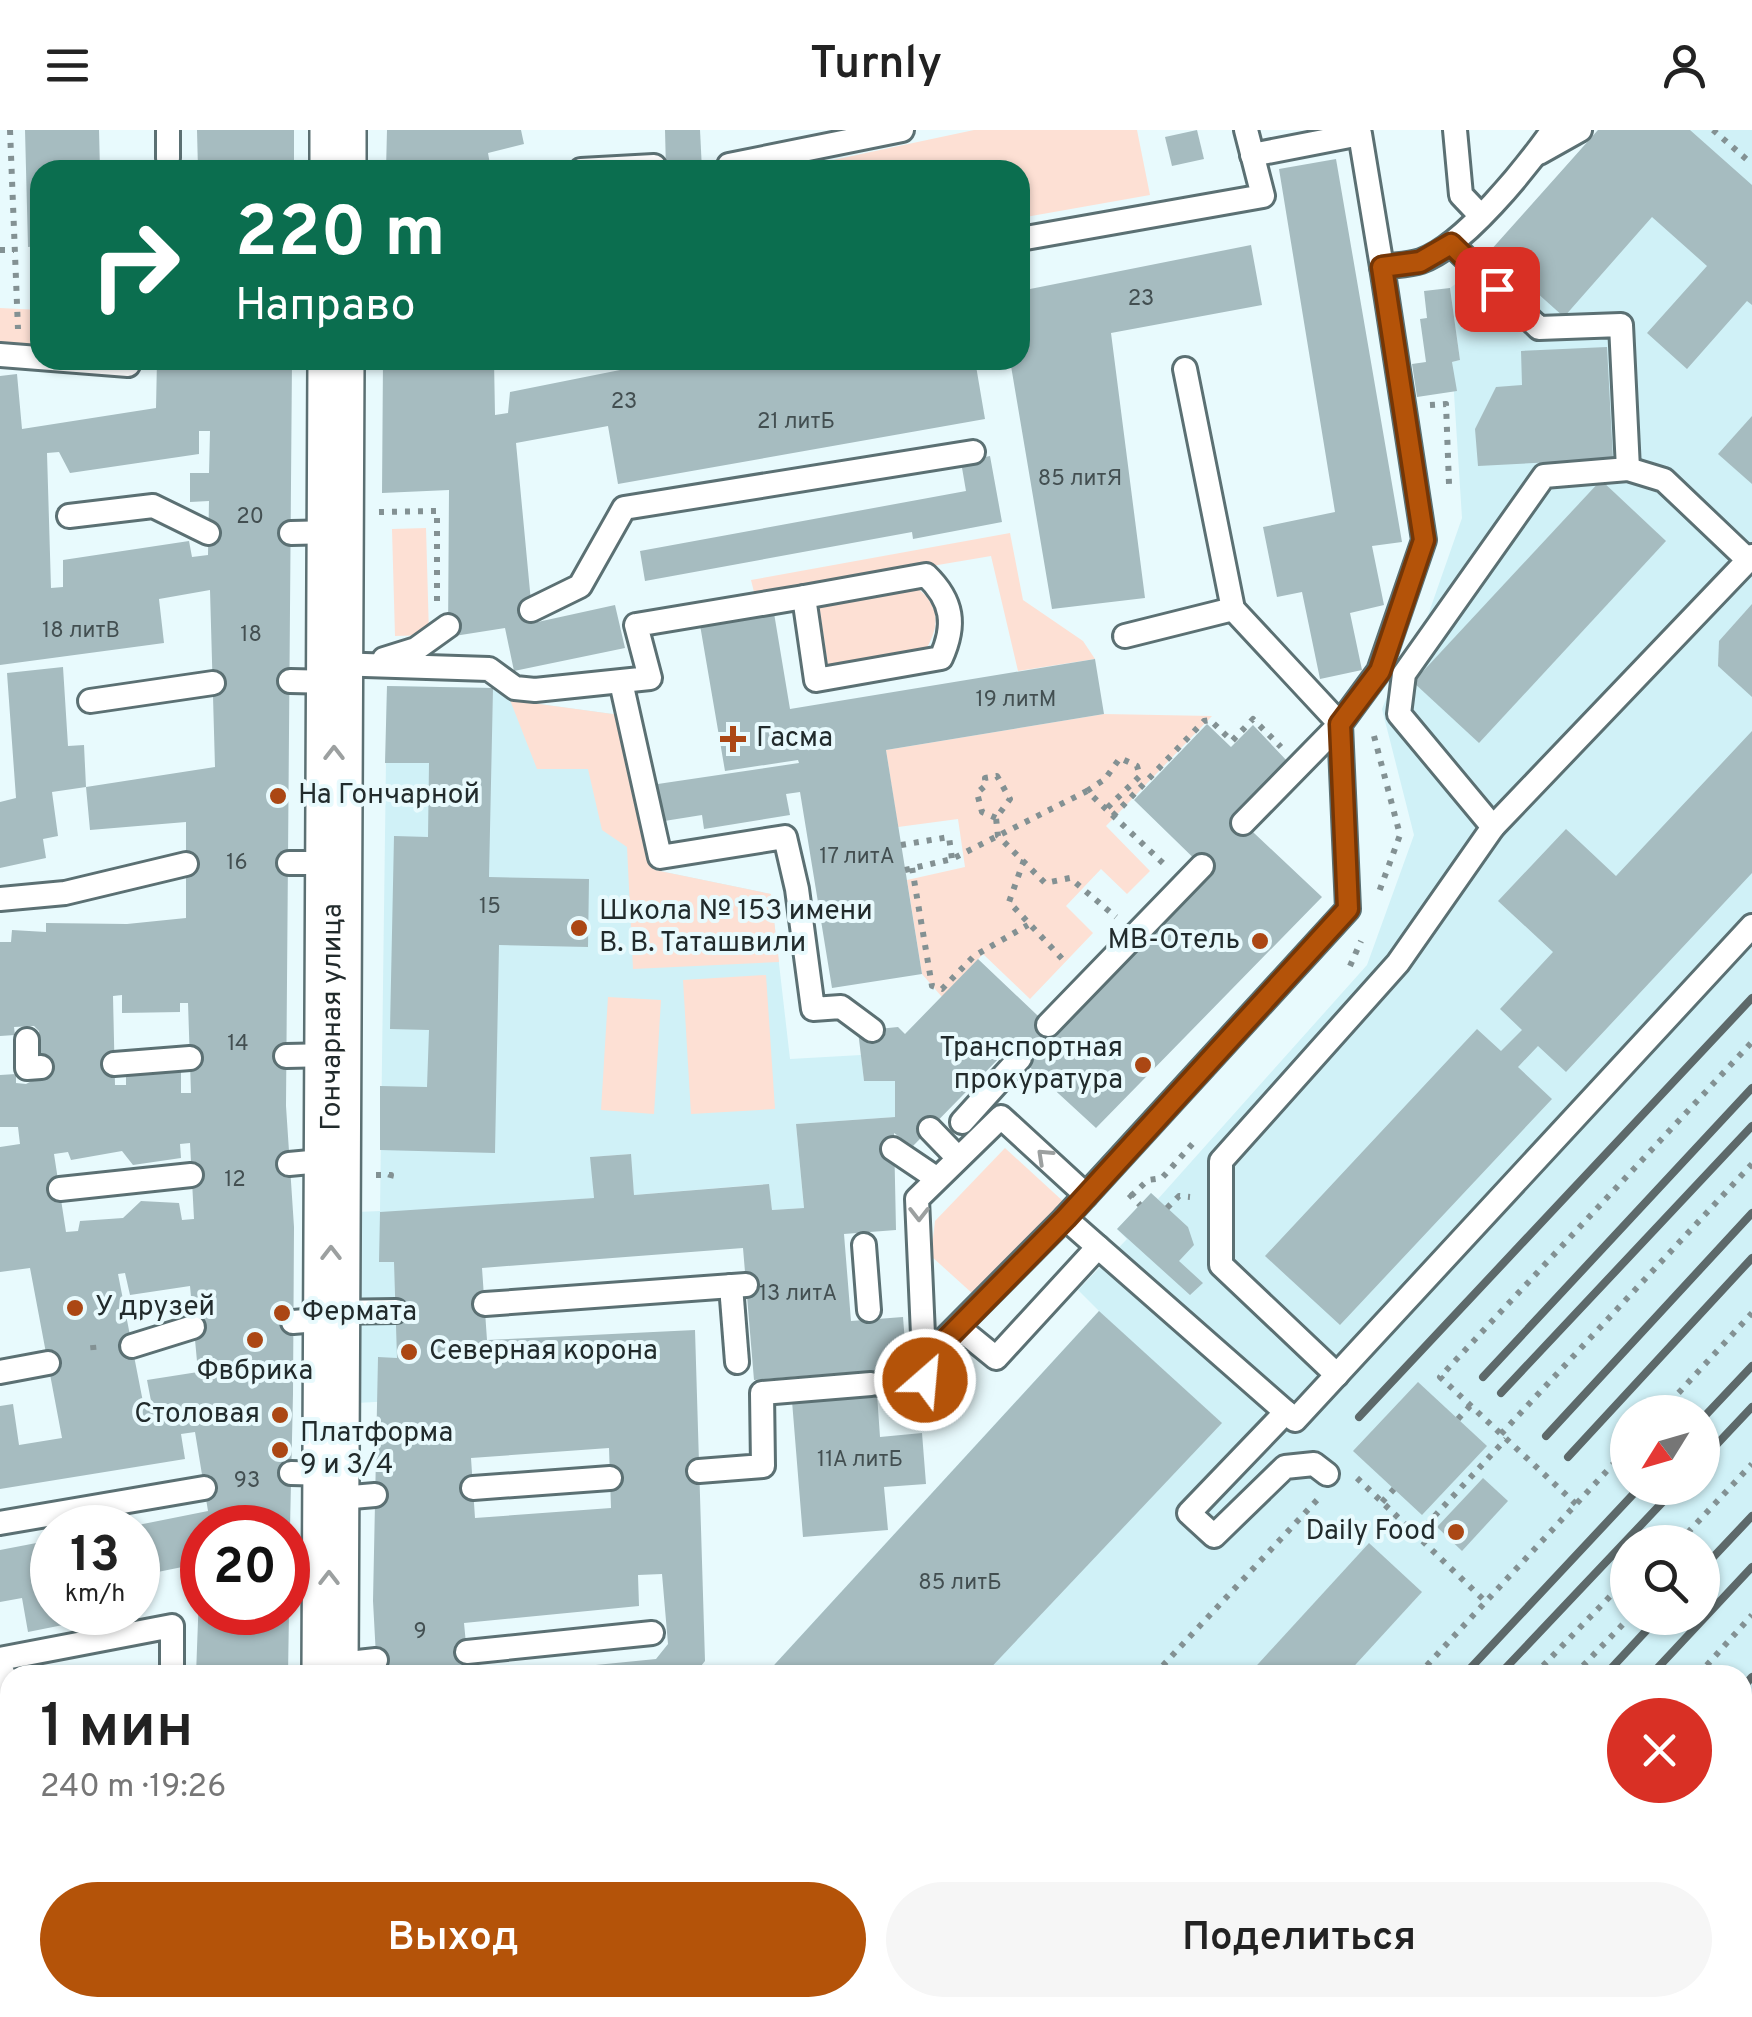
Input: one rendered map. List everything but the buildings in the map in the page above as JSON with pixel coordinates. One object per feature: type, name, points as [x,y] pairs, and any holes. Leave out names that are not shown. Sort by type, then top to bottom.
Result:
[{"type":"main road","points":[[338,130],[338,160]]},
{"type":"main road","name":"Гончарная улица","points":[[336,370],[331,673],[311,863],[309,1056],[318,1318],[345,1665]]},
{"type":"lane","points":[[168,130],[168,158]]},
{"type":"lane","points":[[755,160],[902,130]]},
{"type":"lane","points":[[1030,236],[1263,196],[1246,130]]},
{"type":"lane","points":[[1456,130],[1461,194],[1479,214]]},
{"type":"lane","points":[[1382,267],[1420,262],[1451,244],[1536,155],[1553,130]]},
{"type":"lane","points":[[1536,155],[1580,130]]},
{"type":"lane","points":[[1243,823],[1340,724],[1380,671],[1424,540],[1360,134],[1252,155]]},
{"type":"lane","points":[[1451,244],[1539,328],[1621,325],[1628,469]]},
{"type":"lane","points":[[926,1360],[1066,1218],[1348,909],[1340,724],[1234,609],[1185,369]]},
{"type":"lane","points":[[531,610],[580,586],[624,508],[973,452]]},
{"type":"lane","points":[[1337,1375],[1221,1265],[1221,1160],[1398,963],[1493,827],[1749,557],[1664,480],[1628,469],[1544,476],[1404,674],[1399,714],[1493,827]]},
{"type":"lane","points":[[69,516],[153,506],[208,533]]},
{"type":"lane","points":[[331,673],[489,669],[514,688],[535,690],[650,678],[636,625],[926,575],[941,589],[951,610],[950,637],[940,658],[816,680],[804,597]]},
{"type":"lane","points":[[1125,636],[1234,609]]},
{"type":"lane","points":[[331,673],[416,649],[442,630]]},
{"type":"lane","points":[[621,682],[660,857],[785,837],[797,889],[813,1009],[841,1007],[872,1030]]},
{"type":"lane","points":[[90,701],[213,683]]},
{"type":"lane","points":[[0,899],[65,892],[186,864]]},
{"type":"lane","points":[[1048,1025],[1202,866]]},
{"type":"lane","points":[[1066,1218],[1295,1420],[1752,926]]},
{"type":"lane","points":[[27,1040],[27,1068],[41,1068]]},
{"type":"lane","points":[[114,1064],[190,1058]]},
{"type":"lane","points":[[962,1122],[1020,1058]]},
{"type":"lane","points":[[699,1471],[763,1466],[762,1393],[925,1380],[916,1199],[1001,1117],[1086,1195]]},
{"type":"lane","points":[[930,1129],[958,1158]]},
{"type":"lane","points":[[894,1148],[936,1178]]},
{"type":"lane","points":[[60,1189],[191,1175]]},
{"type":"lane","points":[[864,1245],[857,1276],[869,1310]]},
{"type":"lane","points":[[958,1326],[996,1358],[1098,1247]]},
{"type":"lane","points":[[485,1304],[738,1285],[736,1362]]},
{"type":"lane","points":[[318,1318],[396,1312]]},
{"type":"lane","points":[[132,1346],[193,1328]]},
{"type":"lane","points":[[0,1372],[48,1362]]},
{"type":"lane","points":[[1286,1412],[1189,1513],[1214,1536],[1286,1467],[1314,1464],[1331,1479]]},
{"type":"lane","points":[[473,1488],[610,1478]]},
{"type":"lane","points":[[0,1523],[204,1488]]},
{"type":"lane","points":[[0,1662],[172,1626],[172,1665]]},
{"type":"lane","points":[[467,1652],[652,1633]]},
{"type":"path","points":[[10,130],[14,250],[10,357]]},
{"type":"path","points":[[1714,130],[1752,164]]},
{"type":"path","points":[[0,250],[14,250]]},
{"type":"path","points":[[332,526],[437,511],[442,630]]},
{"type":"path","points":[[1113,816],[1204,721],[1210,720],[1232,741],[1254,719],[1256,722]]},
{"type":"path","points":[[1028,925],[974,956],[942,989],[932,986],[908,869],[952,859],[1087,791],[1105,779],[1120,758],[1138,766],[1140,776],[1106,809]]},
{"type":"path","points":[[996,818],[982,812],[977,793],[986,784],[985,778],[997,776],[1010,799],[996,818],[998,836],[1045,883],[1070,878],[1135,935]]},
{"type":"path","points":[[1087,791],[1184,884]]},
{"type":"path","points":[[901,845],[949,837],[952,859]]},
{"type":"path","points":[[1024,860],[1009,902],[1088,984]]},
{"type":"path","points":[[1576,1504],[1440,1377],[1752,1042]]},
{"type":"path","points":[[1417,1535],[1752,1164]]},
{"type":"path","points":[[1676,1395],[1752,1313]]},
{"type":"path","points":[[1458,1419],[1470,1406]]},
{"type":"path","points":[[1694,1525],[1752,1464]]},
{"type":"path","points":[[1427,1665],[1610,1467]]},
{"type":"path","points":[[1163,1665],[1331,1479],[1382,1502],[1486,1602]]},
{"type":"path","points":[[1382,1502],[1394,1489]]},
{"type":"path","points":[[1544,1665],[1610,1596]]},
{"type":"path","points":[[1707,1665],[1752,1615]]},
{"type":"path","points":[[1584,1665],[1613,1635]]},
{"type":"shaded area","points":[[974,130],[1137,130],[1150,195],[1030,216],[1030,160],[833,160]]},
{"type":"shaded area","points":[[1598,130],[1752,130],[1752,1665],[774,1665],[1099,1311],[1078,1290],[1127,1239],[1117,1229],[1151,1193],[1158,1199],[1367,965],[1414,835],[1382,709],[1402,660],[1419,641],[1462,518],[1452,362],[1460,360],[1450,288],[1476,269]]},
{"type":"shaded area","points":[[0,308],[30,310],[30,344],[0,343]]},
{"type":"shaded area","points":[[426,528],[429,635],[395,636],[392,529]]},
{"type":"shaded area","points":[[1010,533],[1023,600],[1083,641],[1095,659],[1018,671],[991,556],[755,596],[751,580]]},
{"type":"shaded area","points":[[916,587],[935,615],[934,631],[926,649],[828,666],[819,604]]},
{"type":"shaded area","name":"Школа № 153 имени В. В. Таташвили","points":[[387,686],[493,688],[510,700],[620,715],[655,870],[771,894],[790,1059],[861,1055],[864,1081],[895,1081],[895,1117],[796,1124],[804,1208],[772,1210],[768,1184],[634,1195],[630,1154],[591,1157],[594,1198],[478,1207],[489,1396],[356,1403],[357,1212],[380,1211]]},
{"type":"shaded area","points":[[510,700],[620,715],[655,870],[771,894],[779,962],[633,969],[627,847],[602,830],[588,769],[537,769]]},
{"type":"shaded area","points":[[1104,714],[1212,716],[1106,826],[1150,871],[1127,894],[1101,869],[1066,906],[1093,933],[1030,999],[983,954],[942,997],[922,974],[907,880],[965,867],[958,819],[898,827],[886,750]]},
{"type":"shaded area","points":[[766,975],[775,1109],[691,1114],[683,980]]},
{"type":"shaded area","points":[[608,997],[661,1000],[654,1114],[601,1110]]},
{"type":"shaded area","points":[[1005,1148],[1065,1203],[973,1294],[931,1256],[935,1221]]},
{"type":"railway","points":[[1359,1417],[1752,998]]},
{"type":"railway","points":[[1483,1377],[1752,1088]]},
{"type":"railway","points":[[1501,1393],[1752,1126]]},
{"type":"railway","points":[[1546,1436],[1752,1213]]},
{"type":"railway","points":[[1568,1457],[1752,1258]]},
{"type":"railway","points":[[1720,1400],[1752,1366]]},
{"type":"railway","points":[[1720,1441],[1752,1407]]},
{"type":"railway","points":[[1473,1665],[1623,1505]]},
{"type":"railway","points":[[1508,1665],[1660,1505]]},
{"type":"railway","points":[[1720,1550],[1752,1516]]},
{"type":"railway","points":[[1660,1665],[1752,1567]]},
{"type":"railway","points":[[1614,1665],[1642,1635]]},
{"type":"place","name":"Гасма","points":[[733,739]]},
{"type":"place","name":"На Гончарной","points":[[278,796]]},
{"type":"place","name":"Школа № 153 имени В. В. Таташвили","points":[[579,928]]},
{"type":"place","name":"МВ-Отель","points":[[1260,941]]},
{"type":"place","name":"Транспортная прокуратура","points":[[1143,1065]]},
{"type":"place","name":"У друзей","points":[[75,1308]]},
{"type":"place","name":"Фермата","points":[[282,1313]]},
{"type":"place","name":"Фвбрика","points":[[255,1340]]},
{"type":"place","name":"Северная корона","points":[[409,1352]]},
{"type":"place","name":"Столовая","points":[[280,1415]]},
{"type":"place","name":"Платформа 9 и 3/4","points":[[280,1450]]},
{"type":"place","name":"Daily Food","points":[[1456,1532]]},
{"type":"route","points":[[925,1380],[926,1360],[1066,1218],[1348,909],[1340,724],[1380,671],[1424,540],[1382,267],[1420,262],[1451,244],[1497,289]]}]
